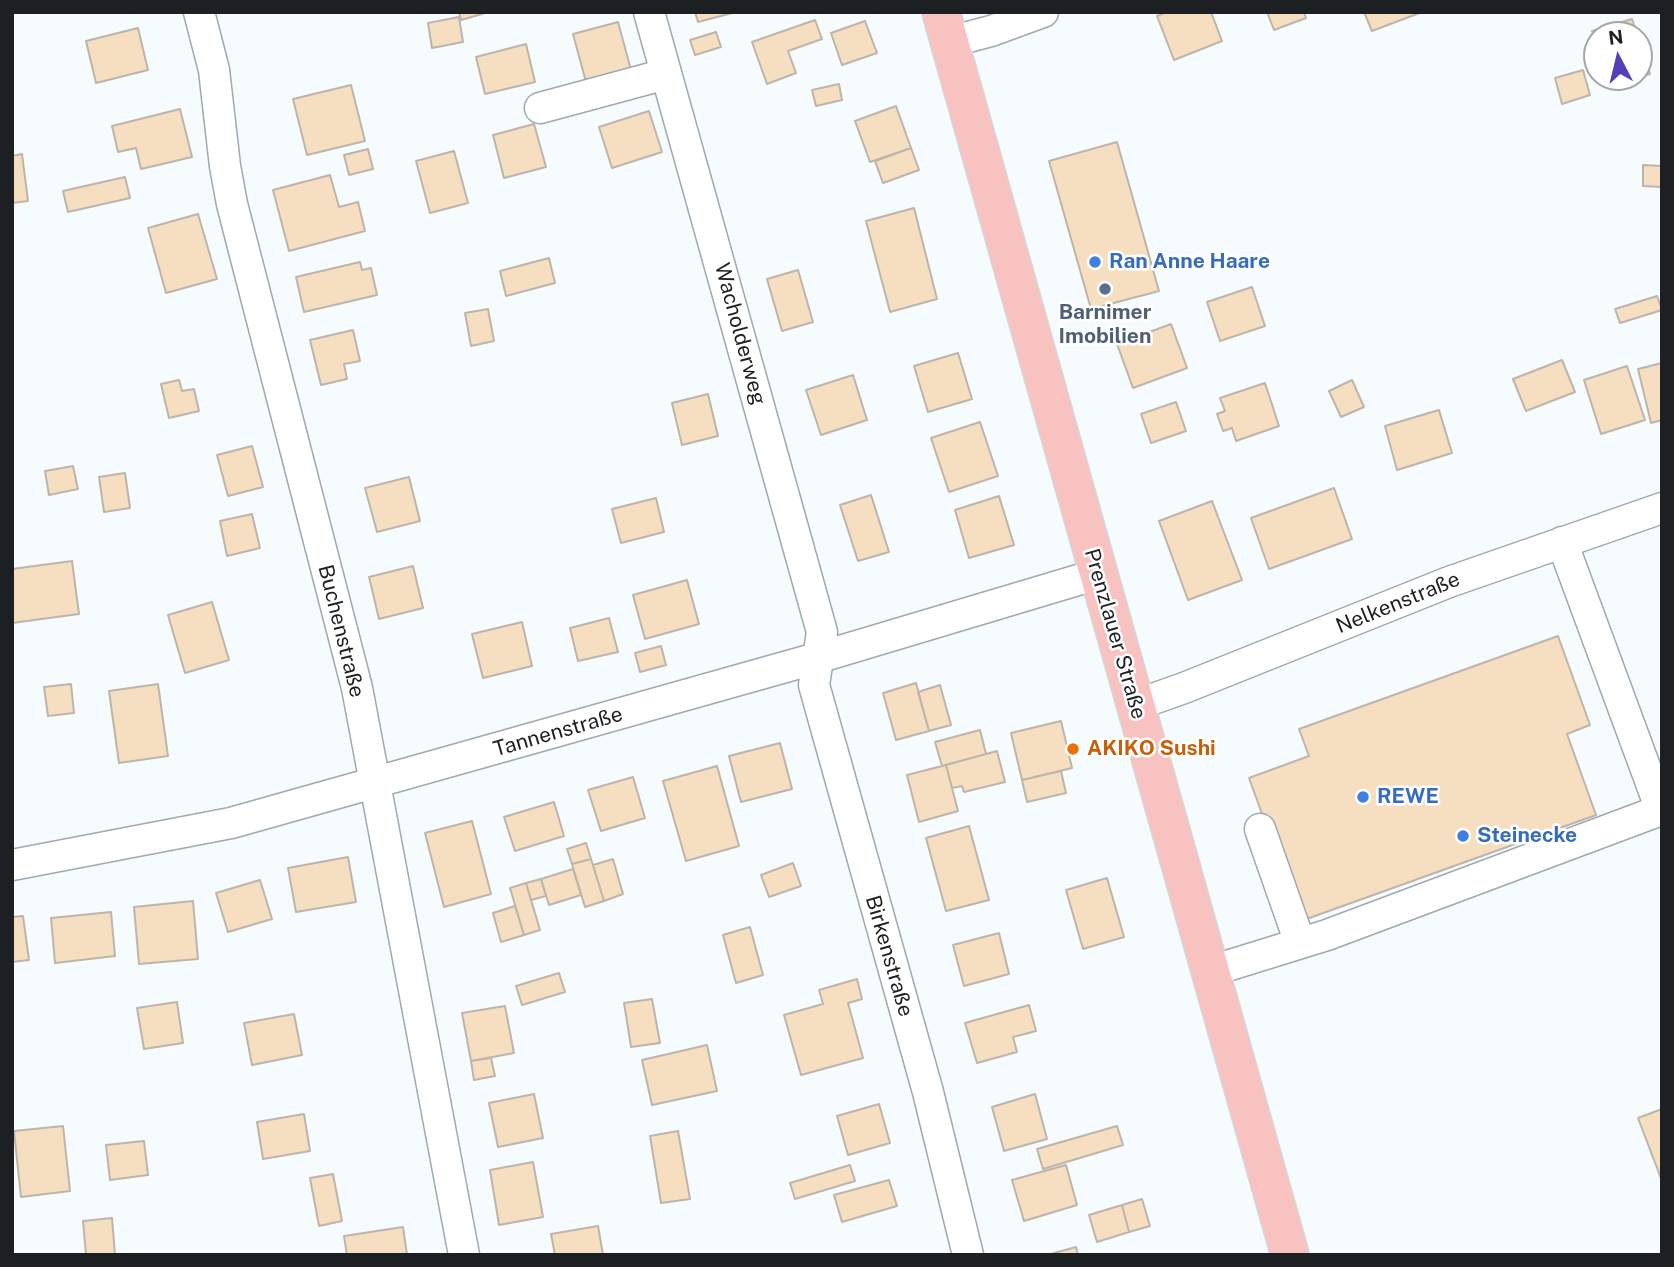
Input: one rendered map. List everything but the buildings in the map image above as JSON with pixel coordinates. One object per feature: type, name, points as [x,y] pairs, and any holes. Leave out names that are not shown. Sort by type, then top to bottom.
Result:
[{"type":"main road","name":"Prenzlauer Straße","points":[[945,27],[1290,1255]]},
{"type":"street","name":"Buchenstraße","points":[[199,12],[214,70],[232,204],[357,688],[464,1255]]},
{"type":"street","name":"Wacholderweg","points":[[649,12],[822,632],[817,658]]},
{"type":"street","points":[[945,27],[991,31],[1043,12]]},
{"type":"street","points":[[540,108],[666,74]]},
{"type":"street","name":"Nelkenstraße","points":[[1136,705],[1449,582],[1662,508]]},
{"type":"street","points":[[1211,971],[1300,943],[1661,810],[1562,542]]},
{"type":"street","name":"Tannenstraße","points":[[12,865],[231,823],[817,658],[1098,574]]},
{"type":"street","name":"Birkenstraße","points":[[817,658],[814,685],[928,1092],[968,1255]]},
{"type":"street","points":[[1260,829],[1300,943]]},
{"type":"place","name":"Ran Anne Haare","points":[[1095,262]]},
{"type":"place","name":"Barnimer Imobilien","points":[[1105,289]]},
{"type":"place","name":"AKIKO Sushi","points":[[1073,749]]},
{"type":"place","name":"REWE","points":[[1363,797]]},
{"type":"place","name":"Steinecke","points":[[1463,836]]}]
